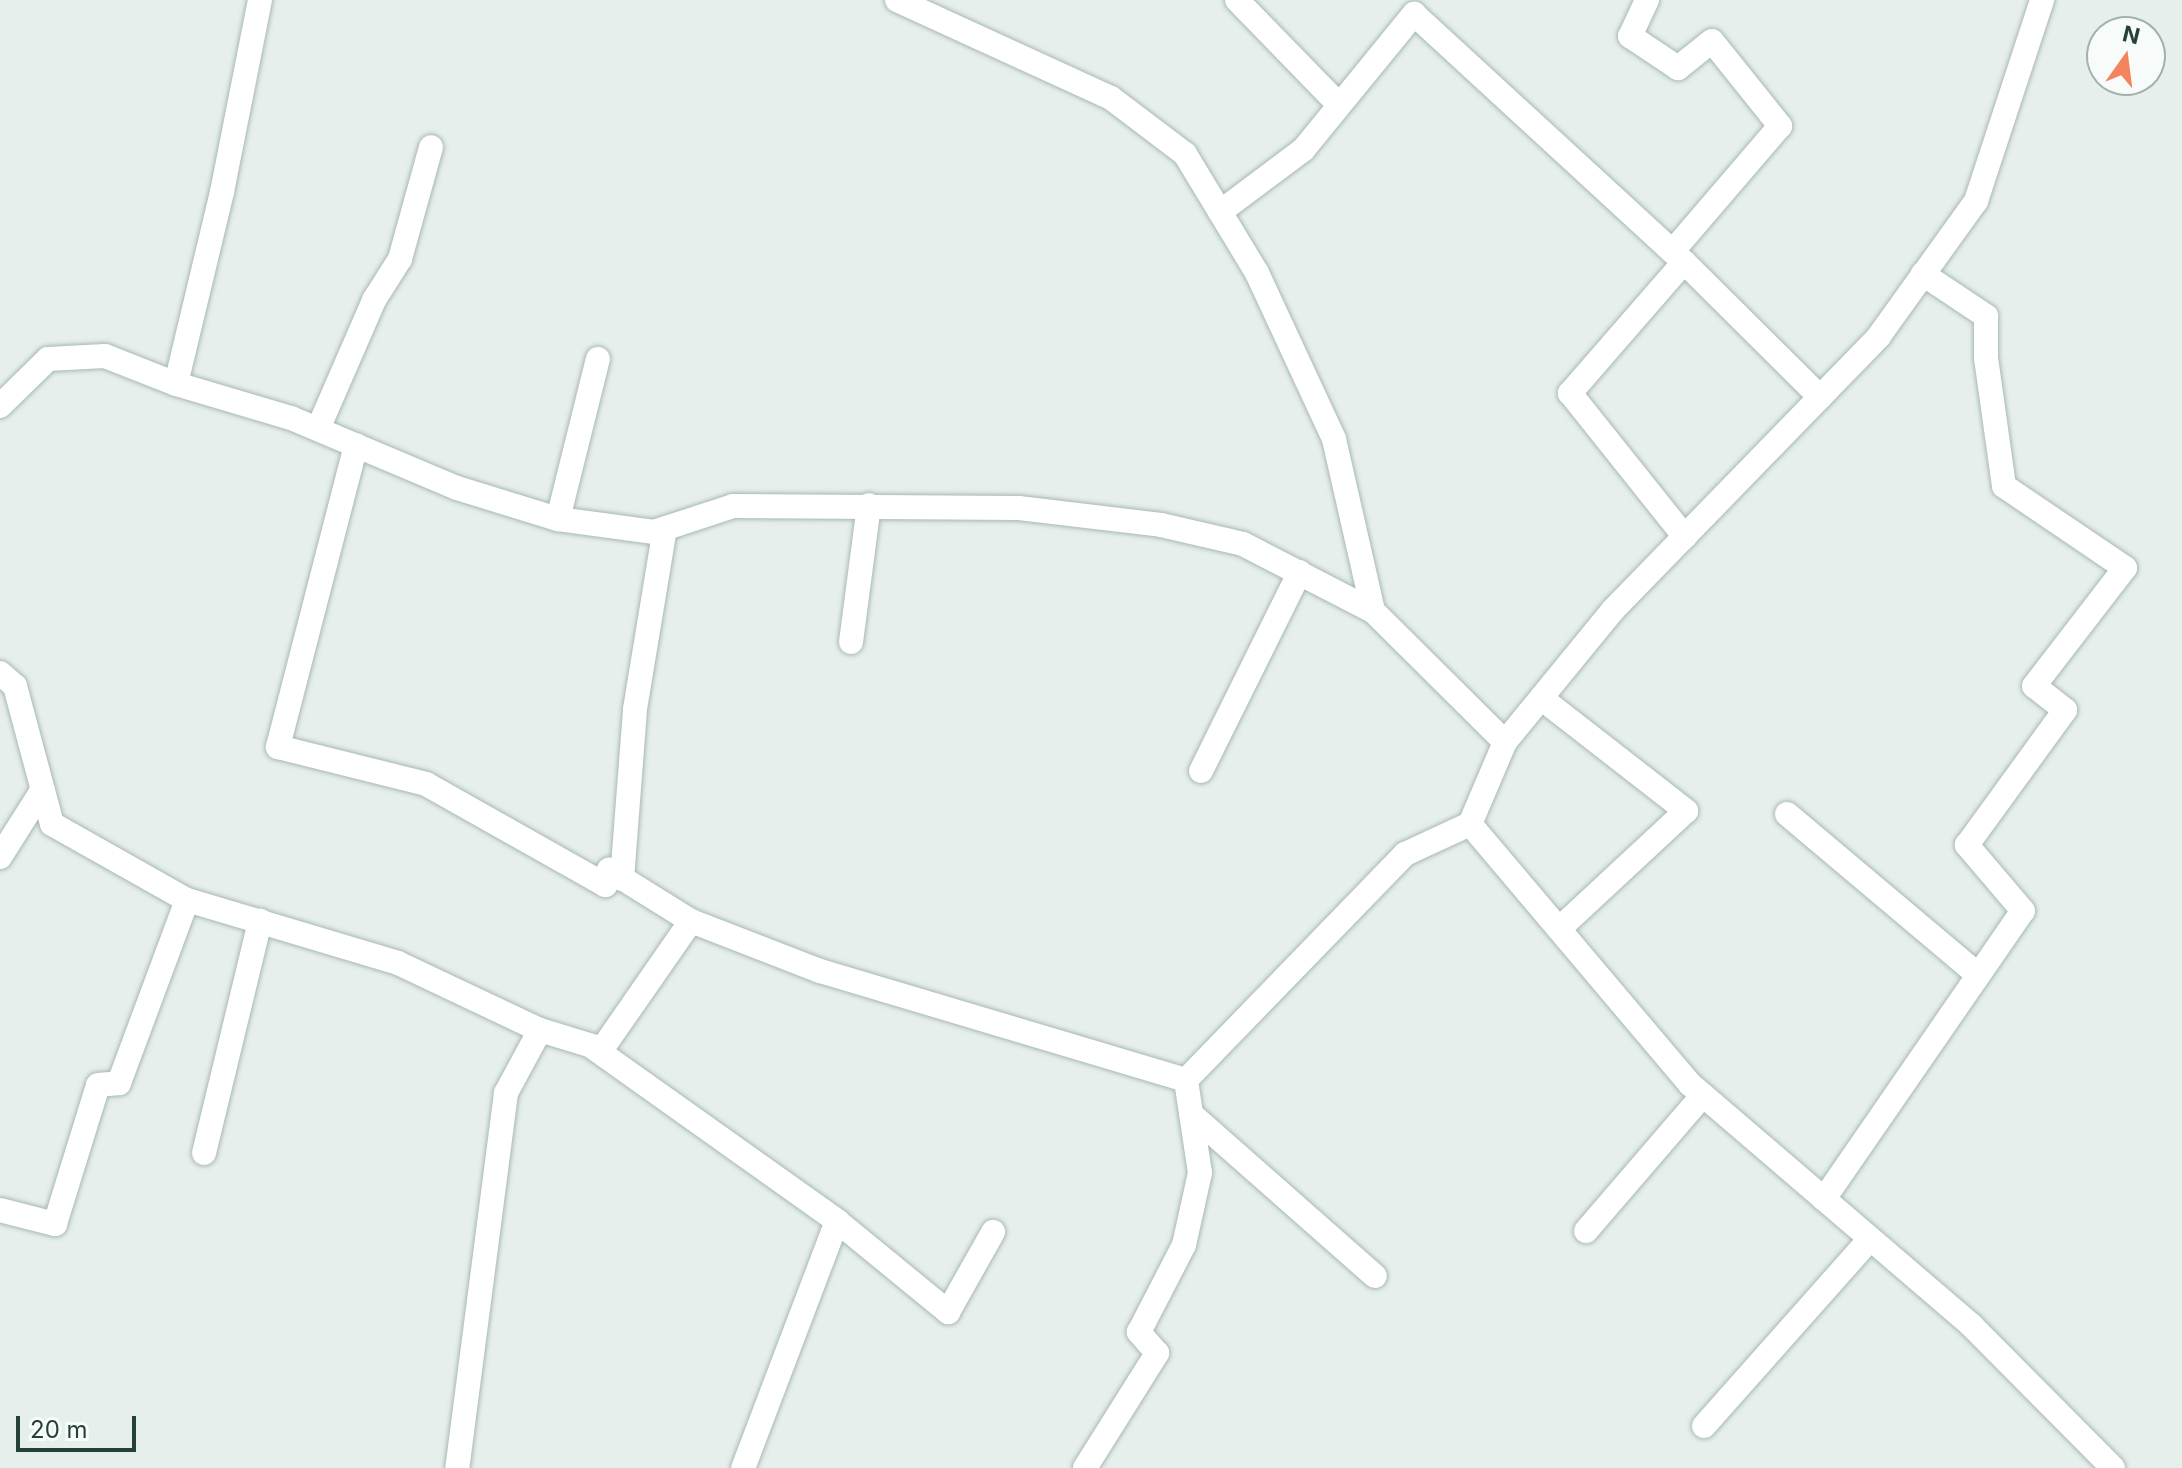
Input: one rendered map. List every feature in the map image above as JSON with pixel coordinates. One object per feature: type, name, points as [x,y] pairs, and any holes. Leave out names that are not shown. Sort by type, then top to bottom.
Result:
[{"type":"street","points":[[176,384],[222,192],[260,0]]},
{"type":"street","points":[[897,0],[1111,98],[1185,154],[1257,273],[1334,439],[1373,611]]},
{"type":"street","points":[[1237,0],[1339,105]]},
{"type":"street","points":[[1647,0],[1630,36],[1678,68],[1712,41],[1780,126],[1570,393],[1685,537]]},
{"type":"street","points":[[1186,1080],[1405,854],[1470,824],[1505,742],[1613,610],[1879,336],[1976,201],[2042,0]]},
{"type":"street","points":[[1220,212],[1303,150],[1414,14],[1678,257],[1820,397]]},
{"type":"street","points":[[318,429],[374,300],[400,259],[431,147]]},
{"type":"street","points":[[1824,1199],[2023,911],[1967,845],[2065,710],[2034,686],[2125,568],[2004,486],[1986,358],[1986,316],[1923,274]]},
{"type":"street","points":[[0,406],[48,359],[105,356],[176,384],[318,429],[457,488],[558,519],[654,532],[733,506],[869,505],[1019,508],[1161,525],[1243,544],[1373,611],[1505,742]]},
{"type":"street","points":[[558,519],[598,359]]},
{"type":"street","points":[[356,445],[278,747],[426,784],[605,885],[609,870],[691,921],[820,971],[1186,1080]]},
{"type":"street","points":[[851,642],[869,505]]},
{"type":"street","points":[[622,879],[635,709],[665,528]]},
{"type":"street","points":[[1201,771],[1300,572]]},
{"type":"street","points":[[0,673],[15,686],[52,824],[187,900],[398,963],[540,1030],[602,1049],[691,921]]},
{"type":"street","points":[[1541,698],[1686,811],[1559,929]]},
{"type":"street","points":[[0,857],[43,789]]},
{"type":"street","points":[[1787,814],[1978,975]]},
{"type":"street","points":[[1470,824],[1703,1095],[1972,1326],[2113,1468]]},
{"type":"street","points":[[0,1210],[55,1224],[98,1085],[119,1083],[187,900]]},
{"type":"street","points":[[204,1153],[260,921]]},
{"type":"street","points":[[457,1468],[506,1093],[540,1030]]},
{"type":"street","points":[[591,1046],[837,1221],[948,1312],[993,1232]]},
{"type":"street","points":[[1085,1468],[1157,1353],[1139,1332],[1184,1245],[1200,1173],[1186,1080]]},
{"type":"street","points":[[1586,1231],[1703,1095]]},
{"type":"street","points":[[1191,1114],[1375,1276]]},
{"type":"street","points":[[743,1468],[837,1221]]},
{"type":"street","points":[[1704,1426],[1870,1239]]}]
